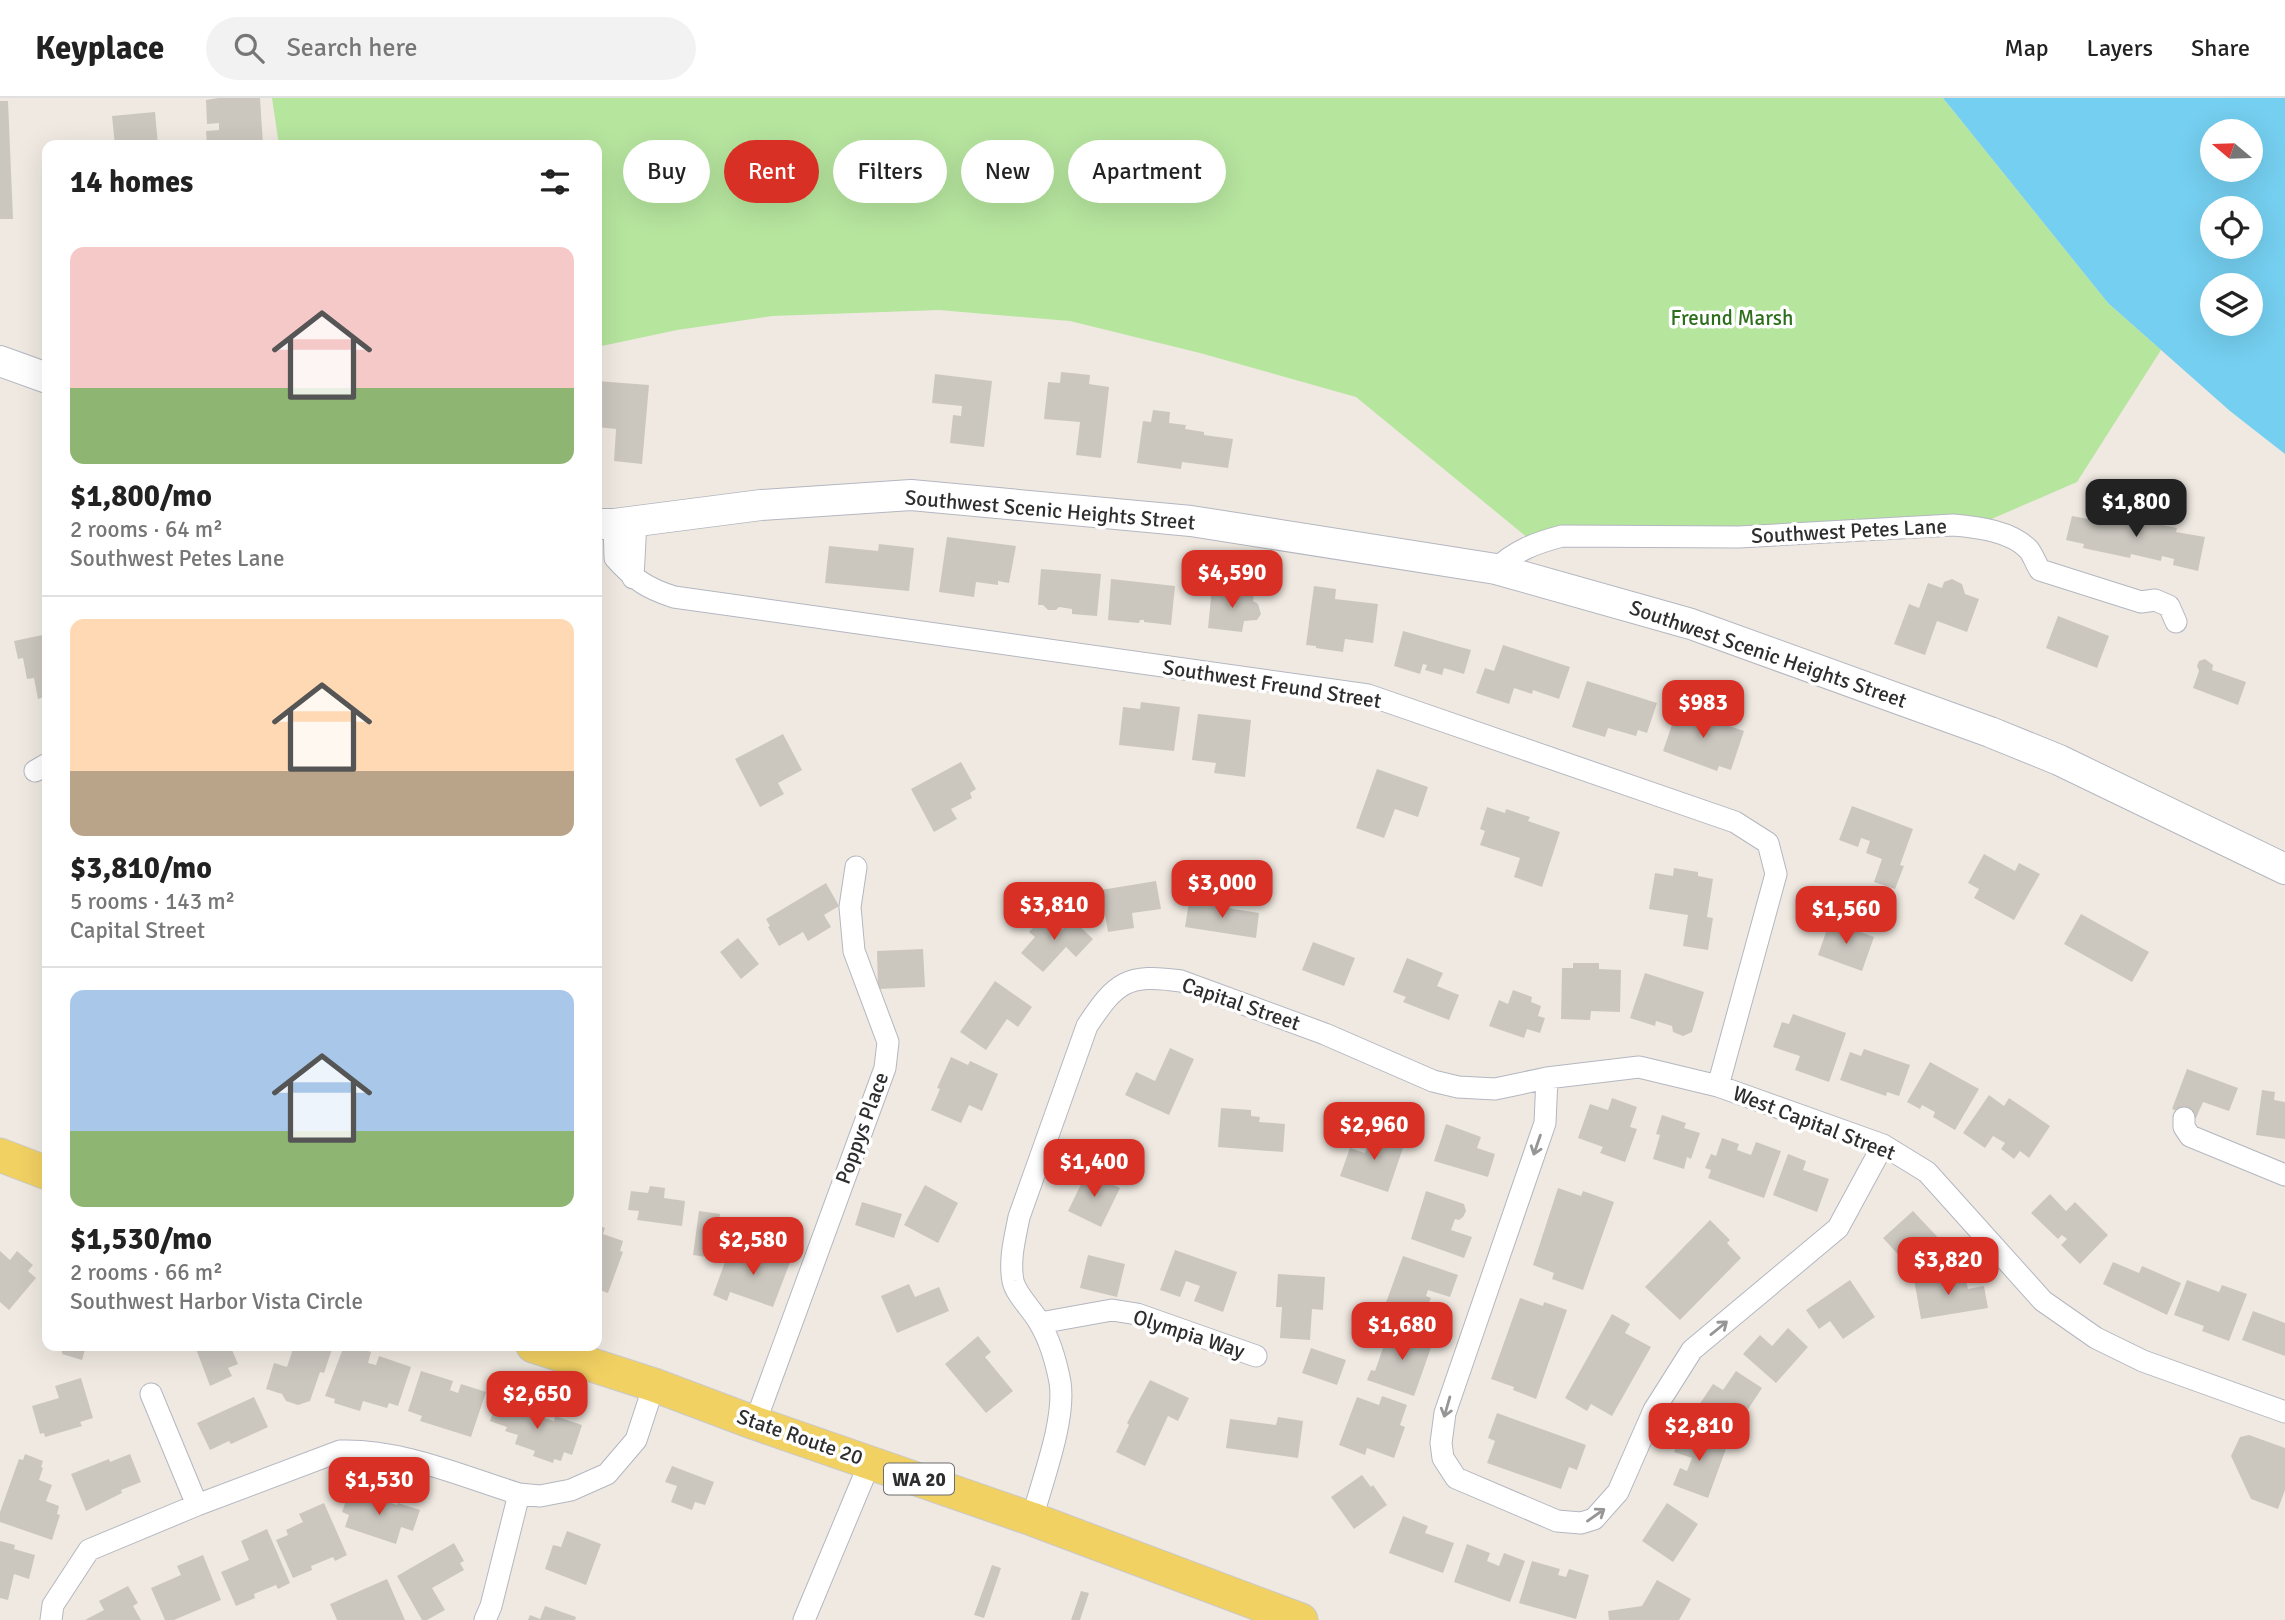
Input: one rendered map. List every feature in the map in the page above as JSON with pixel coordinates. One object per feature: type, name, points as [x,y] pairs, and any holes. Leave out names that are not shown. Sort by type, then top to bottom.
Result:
[{"type":"main road","points":[[0,1155],[42,1171]]},
{"type":"main road","name":"State Route 20","points":[[549,1351],[654,1385],[1032,1519],[1257,1612],[1301,1620]]},
{"type":"street","points":[[0,361],[42,376]]},
{"type":"street","name":"Southwest Scenic Heights Street","points":[[615,523],[761,505],[911,495],[1191,520],[1496,569],[1690,624],[1990,732],[2071,766],[2285,869]]},
{"type":"street","name":"Southwest Freund Street","points":[[615,523],[633,578],[648,588],[674,597],[1368,695],[1735,822],[1768,842],[1776,874],[1718,1086]]},
{"type":"street","name":"Southwest Petes Lane","points":[[1496,569],[1510,556],[1534,543],[1562,536],[1739,537],[1953,525],[1973,527],[2016,540],[2028,550],[2040,570],[2141,602],[2155,600],[2169,606],[2176,622]]},
{"type":"street","name":"Poppys Place","points":[[755,1423],[885,1068],[888,1042],[854,951],[850,908],[856,867]]},
{"type":"street","name":"Capital Street","points":[[1032,1519],[1055,1433],[1060,1406],[1060,1385],[1053,1352],[1040,1323],[1013,1283],[1012,1250],[1019,1217],[1087,1026],[1104,999],[1121,985],[1139,978],[1181,981],[1325,1034],[1433,1081],[1458,1087],[1495,1089],[1547,1078],[1639,1067],[1718,1086]]},
{"type":"street","points":[[1547,1078],[1545,1124],[1445,1413],[1441,1443],[1443,1458],[1456,1478],[1557,1521],[1581,1523],[1594,1519],[1603,1511],[1618,1492],[1654,1410],[1692,1350],[1839,1228],[1883,1145]]},
{"type":"street","name":"West Capital Street","points":[[1718,1086],[1883,1145],[1927,1172],[2043,1301],[2096,1338],[2143,1361],[2285,1412]]},
{"type":"street","points":[[2184,1118],[2184,1128],[2190,1136],[2285,1175]]},
{"type":"street","name":"Olympia Way","points":[[1040,1323],[1112,1310],[1137,1314],[1256,1356]]},
{"type":"street","points":[[51,1620],[53,1605],[89,1550],[197,1505],[340,1451],[359,1450],[396,1455],[519,1494],[540,1496],[571,1490],[607,1474],[636,1440],[654,1385]]},
{"type":"street","points":[[151,1394],[197,1505]]},
{"type":"street","points":[[804,1620],[870,1462]]},
{"type":"street","points":[[485,1620],[491,1606],[519,1494]]},
{"type":"green space","name":"Freund Marsh","points":[[272,98],[1943,98],[2108,303],[2161,350],[2077,482],[1973,527],[1534,543],[1356,397],[1200,353],[1070,321],[939,310],[772,316],[677,330],[602,346],[602,140],[278,140]]},
{"type":"water","points":[[1943,98],[2285,98],[2285,454],[2230,411],[2108,303]]},
{"type":"building","points":[[260,98],[263,140],[207,140],[206,131],[219,130],[219,123],[207,124],[206,100]]},
{"type":"building","points":[[0,101],[8,101],[13,219],[0,219]]},
{"type":"building","points":[[155,112],[158,140],[114,140],[112,116]]},
{"type":"building","points":[[1061,372],[1090,375],[1089,384],[1109,387],[1101,458],[1076,455],[1080,422],[1044,419],[1048,382],[1060,383]]},
{"type":"building","points":[[935,374],[992,381],[984,447],[950,443],[953,415],[961,416],[962,406],[932,403]]},
{"type":"building","points":[[602,381],[649,385],[642,464],[614,461],[616,429],[602,428]]},
{"type":"building","points":[[1153,410],[1170,412],[1169,423],[1186,425],[1185,429],[1233,439],[1228,468],[1182,462],[1181,469],[1137,463],[1143,421],[1151,422]]},
{"type":"building","points":[[2091,510],[2177,528],[2176,532],[2205,537],[2198,571],[2173,565],[2174,559],[2162,556],[2161,561],[2131,554],[2130,558],[2083,548],[2084,544],[2066,540],[2072,516],[2089,519]]},
{"type":"building","points":[[947,537],[1016,546],[1009,583],[998,581],[998,585],[976,582],[974,597],[939,592]]},
{"type":"building","points":[[879,544],[914,548],[909,591],[825,583],[829,546],[878,551]]},
{"type":"building","points":[[1041,569],[1101,574],[1097,616],[1072,614],[1072,609],[1059,607],[1056,610],[1048,610],[1043,605],[1038,605]]},
{"type":"building","points":[[1111,579],[1175,586],[1171,625],[1144,620],[1139,623],[1108,620]]},
{"type":"building","points":[[1952,579],[1962,584],[1965,594],[1979,599],[1967,632],[1937,621],[1925,655],[1894,644],[1909,604],[1919,608],[1928,583],[1942,588],[1944,582]]},
{"type":"building","points":[[1314,586],[1336,589],[1335,599],[1378,604],[1373,643],[1345,639],[1343,652],[1306,645]]},
{"type":"building","points":[[1212,588],[1254,592],[1253,601],[1258,604],[1261,614],[1257,620],[1244,621],[1242,632],[1208,628]]},
{"type":"building","points":[[2058,616],[2109,636],[2097,668],[2046,648]]},
{"type":"building","points":[[1403,631],[1471,650],[1464,674],[1444,668],[1442,675],[1425,670],[1427,665],[1423,664],[1420,674],[1394,666]]},
{"type":"building","points":[[42,635],[42,698],[38,699],[34,678],[27,679],[23,658],[18,659],[14,641]]},
{"type":"building","points":[[1503,645],[1570,667],[1559,699],[1533,690],[1532,694],[1514,688],[1509,704],[1476,693],[1485,668],[1494,671]]},
{"type":"building","points":[[2205,659],[2213,665],[2212,670],[2246,682],[2238,705],[2193,688],[2199,671],[2199,661]]},
{"type":"building","points":[[1587,681],[1657,703],[1647,733],[1638,730],[1636,736],[1608,728],[1605,737],[1572,727]]},
{"type":"building","points":[[1141,702],[1180,707],[1174,751],[1119,745],[1123,707],[1140,709]]},
{"type":"building","points":[[1678,707],[1693,709],[1694,714],[1744,731],[1731,770],[1719,766],[1717,771],[1663,751]]},
{"type":"building","points":[[1198,714],[1251,720],[1245,777],[1214,773],[1216,763],[1192,760]]},
{"type":"building","points":[[783,734],[802,770],[778,783],[784,794],[760,807],[735,759]]},
{"type":"building","points":[[961,762],[976,789],[970,793],[972,798],[951,809],[957,819],[934,832],[911,789]]},
{"type":"building","points":[[1377,769],[1428,787],[1418,817],[1395,809],[1384,838],[1356,828]]},
{"type":"building","points":[[1852,806],[1913,829],[1900,865],[1904,866],[1895,889],[1874,882],[1882,859],[1866,853],[1870,841],[1861,838],[1858,847],[1839,840]]},
{"type":"building","points":[[1487,807],[1505,813],[1506,809],[1530,817],[1528,821],[1560,832],[1542,887],[1514,877],[1520,858],[1480,845],[1485,831],[1480,829]]},
{"type":"building","points":[[1984,854],[2015,871],[2019,863],[2040,874],[2014,920],[1974,898],[1979,889],[1968,883]]},
{"type":"building","points":[[1674,868],[1698,872],[1698,876],[1713,879],[1707,917],[1713,918],[1708,950],[1683,946],[1688,915],[1649,909],[1655,873],[1673,876]]},
{"type":"building","points":[[1156,881],[1161,909],[1132,913],[1134,928],[1108,932],[1101,890]]},
{"type":"building","points":[[826,883],[839,906],[824,915],[831,927],[808,941],[803,932],[779,946],[766,919]]},
{"type":"building","points":[[1189,902],[1259,913],[1256,938],[1185,927]]},
{"type":"building","points":[[1046,914],[1062,930],[1072,919],[1093,939],[1076,957],[1066,947],[1043,972],[1021,953],[1035,937],[1029,932]]},
{"type":"building","points":[[2081,914],[2149,952],[2132,982],[2064,944]]},
{"type":"building","points":[[1830,921],[1874,937],[1862,971],[1818,955]]},
{"type":"building","points":[[738,938],[759,964],[741,979],[720,952]]},
{"type":"building","points":[[1313,942],[1355,958],[1344,986],[1302,970]]},
{"type":"building","points":[[923,949],[925,987],[878,989],[877,951]]},
{"type":"building","points":[[1407,958],[1443,973],[1437,986],[1459,995],[1449,1020],[1403,1002],[1406,997],[1393,992]]},
{"type":"building","points":[[1573,963],[1599,963],[1599,969],[1621,970],[1620,1012],[1591,1011],[1590,1020],[1561,1019],[1562,968],[1573,968]]},
{"type":"building","points":[[1645,973],[1704,992],[1692,1032],[1683,1036],[1673,1032],[1672,1026],[1656,1021],[1655,1026],[1630,1018]]},
{"type":"building","points":[[995,981],[1032,1007],[1018,1027],[1007,1019],[986,1050],[960,1032]]},
{"type":"building","points":[[1513,990],[1532,997],[1531,1002],[1541,1006],[1538,1016],[1545,1018],[1540,1033],[1527,1029],[1524,1038],[1489,1026],[1499,1000],[1508,1004]]},
{"type":"building","points":[[1793,1014],[1846,1033],[1829,1082],[1795,1070],[1800,1056],[1773,1047],[1782,1022],[1789,1024]]},
{"type":"building","points":[[1170,1048],[1194,1059],[1169,1115],[1125,1095],[1136,1072],[1155,1081]]},
{"type":"building","points":[[1864,1049],[1910,1065],[1899,1096],[1887,1092],[1886,1096],[1840,1080],[1850,1052],[1861,1056]]},
{"type":"building","points":[[951,1057],[968,1065],[970,1061],[998,1074],[982,1111],[969,1105],[961,1123],[931,1110],[940,1089],[937,1088]]},
{"type":"building","points":[[1930,1062],[1979,1089],[1955,1130],[1933,1117],[1935,1112],[1922,1105],[1920,1109],[1907,1102]]},
{"type":"building","points":[[2187,1069],[2238,1088],[2229,1111],[2203,1102],[2196,1118],[2172,1109]]},
{"type":"building","points":[[2262,1090],[2275,1092],[2274,1100],[2285,1102],[2285,1139],[2256,1135]]},
{"type":"building","points":[[1989,1095],[2004,1106],[2009,1098],[2050,1126],[2029,1158],[2020,1151],[2014,1159],[2001,1149],[2005,1143],[1993,1136],[1985,1148],[1963,1133]]},
{"type":"building","points":[[1612,1098],[1637,1107],[1630,1127],[1637,1129],[1625,1162],[1600,1153],[1603,1147],[1578,1138],[1590,1104],[1608,1110]]},
{"type":"building","points":[[1221,1108],[1251,1110],[1251,1116],[1260,1117],[1259,1122],[1285,1124],[1283,1152],[1218,1147]]},
{"type":"building","points":[[1662,1115],[1686,1123],[1684,1128],[1700,1133],[1691,1159],[1687,1157],[1684,1169],[1653,1159]]},
{"type":"building","points":[[1446,1124],[1481,1137],[1477,1148],[1495,1154],[1488,1177],[1434,1161]]},
{"type":"building","points":[[1373,1132],[1405,1142],[1388,1192],[1340,1176],[1350,1148],[1365,1153]]},
{"type":"building","points":[[1722,1138],[1739,1144],[1737,1150],[1751,1155],[1756,1142],[1781,1151],[1764,1198],[1708,1178],[1711,1170],[1705,1168],[1711,1154],[1716,1156]]},
{"type":"building","points":[[1788,1154],[1806,1161],[1803,1170],[1829,1179],[1817,1212],[1773,1195]]},
{"type":"building","points":[[1087,1172],[1120,1188],[1101,1227],[1068,1211]]},
{"type":"building","points":[[925,1185],[958,1203],[938,1243],[904,1225]]},
{"type":"building","points":[[650,1186],[665,1188],[664,1198],[685,1201],[682,1226],[637,1220],[639,1211],[628,1210],[631,1191],[648,1193]]},
{"type":"building","points":[[1558,1188],[1581,1196],[1583,1191],[1614,1202],[1583,1290],[1552,1279],[1554,1273],[1533,1265]]},
{"type":"building","points":[[1426,1191],[1464,1204],[1466,1211],[1463,1217],[1455,1219],[1451,1230],[1472,1237],[1464,1258],[1411,1239]]},
{"type":"building","points":[[2050,1194],[2066,1211],[2075,1202],[2108,1235],[2080,1264],[2061,1245],[2067,1239],[2062,1235],[2058,1239],[2031,1213]]},
{"type":"building","points":[[862,1202],[902,1214],[894,1238],[855,1225]]},
{"type":"building","points":[[699,1211],[720,1214],[714,1258],[693,1255]]},
{"type":"building","points":[[1913,1211],[1945,1245],[1925,1264],[1915,1253],[1905,1262],[1883,1238]]},
{"type":"building","points":[[1710,1220],[1730,1240],[1727,1243],[1741,1258],[1680,1320],[1645,1287]]},
{"type":"building","points":[[602,1227],[605,1228],[603,1234],[623,1241],[620,1251],[623,1252],[608,1293],[602,1291]]},
{"type":"building","points":[[767,1248],[792,1257],[773,1307],[730,1292],[727,1301],[713,1295],[729,1251],[761,1263]]},
{"type":"building","points":[[1175,1250],[1237,1272],[1223,1312],[1194,1301],[1200,1286],[1186,1281],[1180,1297],[1160,1290]]},
{"type":"building","points":[[0,1251],[10,1260],[17,1251],[33,1265],[28,1271],[36,1278],[9,1310],[0,1302]]},
{"type":"building","points":[[1088,1255],[1125,1264],[1117,1297],[1080,1288]]},
{"type":"building","points":[[1403,1256],[1458,1275],[1450,1297],[1428,1290],[1426,1296],[1431,1298],[1420,1321],[1384,1308]]},
{"type":"building","points":[[2113,1262],[2139,1273],[2142,1266],[2181,1283],[2167,1315],[2103,1284]]},
{"type":"building","points":[[1278,1274],[1325,1277],[1323,1310],[1312,1309],[1310,1340],[1280,1338],[1282,1307],[1276,1307]]},
{"type":"building","points":[[1939,1275],[1940,1280],[1965,1276],[1968,1289],[1984,1286],[1988,1308],[1921,1319],[1914,1279]]},
{"type":"building","points":[[1850,1280],[1875,1317],[1843,1339],[1830,1321],[1819,1329],[1806,1310]]},
{"type":"building","points":[[2187,1280],[2219,1292],[2222,1285],[2247,1294],[2229,1341],[2202,1331],[2204,1326],[2174,1315]]},
{"type":"building","points":[[909,1284],[915,1297],[939,1287],[949,1311],[897,1333],[881,1296]]},
{"type":"building","points":[[1520,1298],[1567,1310],[1536,1399],[1491,1379]]},
{"type":"building","points":[[2253,1311],[2285,1323],[2285,1356],[2242,1340]]},
{"type":"building","points":[[1612,1314],[1630,1324],[1625,1333],[1651,1347],[1612,1416],[1591,1404],[1587,1411],[1565,1398]]},
{"type":"building","points":[[1788,1328],[1808,1347],[1776,1383],[1743,1354],[1760,1335],[1772,1346]]},
{"type":"building","points":[[1409,1330],[1434,1339],[1414,1396],[1367,1380],[1371,1370],[1375,1371],[1389,1331],[1407,1338]]},
{"type":"building","points":[[978,1336],[991,1352],[985,1357],[1013,1391],[986,1413],[945,1364]]},
{"type":"building","points":[[1311,1348],[1346,1360],[1337,1385],[1302,1373]]},
{"type":"building","points":[[62,1351],[85,1351],[82,1360],[62,1354]]},
{"type":"building","points":[[197,1351],[232,1351],[238,1364],[228,1368],[232,1376],[210,1386]]},
{"type":"building","points":[[292,1351],[331,1351],[324,1373],[320,1372],[310,1401],[298,1405],[286,1401],[282,1394],[266,1389],[274,1363],[287,1367]]},
{"type":"building","points":[[342,1351],[371,1352],[368,1363],[376,1365],[379,1356],[411,1367],[398,1406],[389,1403],[387,1408],[363,1401],[360,1411],[334,1403],[335,1399],[325,1396]]},
{"type":"building","points":[[421,1371],[453,1381],[450,1390],[458,1393],[461,1384],[486,1392],[471,1437],[420,1421],[422,1416],[408,1411]]},
{"type":"building","points":[[1736,1371],[1762,1388],[1733,1432],[1697,1408],[1713,1384],[1723,1390]]},
{"type":"building","points":[[81,1378],[93,1418],[80,1422],[82,1426],[45,1437],[44,1433],[40,1434],[32,1406],[59,1398],[55,1386]]},
{"type":"building","points":[[1150,1380],[1189,1398],[1178,1421],[1168,1416],[1145,1466],[1116,1452],[1129,1425],[1127,1423]]},
{"type":"building","points":[[1382,1396],[1407,1405],[1400,1425],[1405,1427],[1394,1458],[1367,1448],[1365,1455],[1339,1445],[1357,1397],[1379,1405]]},
{"type":"building","points":[[254,1397],[268,1427],[231,1444],[229,1441],[210,1450],[197,1423]]},
{"type":"building","points":[[498,1398],[532,1409],[530,1414],[554,1421],[555,1416],[582,1425],[572,1455],[564,1452],[561,1461],[554,1459],[553,1463],[533,1456],[535,1451],[515,1444],[518,1435],[505,1431],[507,1427],[490,1421]]},
{"type":"building","points":[[1497,1413],[1586,1445],[1577,1470],[1569,1467],[1561,1489],[1487,1463],[1495,1441],[1488,1438]]},
{"type":"building","points":[[1278,1417],[1303,1421],[1298,1458],[1226,1448],[1230,1419],[1276,1425]]},
{"type":"building","points":[[1683,1430],[1727,1446],[1708,1498],[1673,1485],[1680,1468],[1687,1471],[1692,1458],[1674,1452]]},
{"type":"building","points":[[2249,1435],[2285,1448],[2285,1490],[2278,1509],[2251,1499],[2231,1456],[2240,1437]]},
{"type":"building","points":[[25,1454],[43,1461],[39,1480],[52,1485],[46,1501],[59,1506],[57,1514],[60,1515],[52,1540],[0,1522],[0,1512],[19,1459],[23,1460]]},
{"type":"building","points":[[130,1454],[141,1482],[121,1490],[122,1493],[86,1511],[71,1474]]},
{"type":"building","points":[[672,1466],[714,1482],[705,1505],[695,1502],[692,1510],[671,1502],[677,1486],[665,1482]]},
{"type":"building","points":[[1362,1475],[1387,1505],[1354,1529],[1331,1497]]},
{"type":"building","points":[[361,1494],[420,1510],[413,1531],[401,1527],[396,1544],[345,1527],[349,1515],[342,1512],[348,1495],[359,1498]]},
{"type":"building","points":[[324,1503],[347,1555],[335,1561],[333,1557],[311,1566],[312,1570],[293,1578],[276,1540],[288,1535],[286,1530],[303,1522],[299,1514]]},
{"type":"building","points":[[1667,1503],[1698,1524],[1673,1562],[1642,1541]]},
{"type":"building","points":[[1403,1516],[1428,1526],[1425,1533],[1454,1543],[1443,1573],[1389,1553]]},
{"type":"building","points":[[267,1529],[290,1583],[278,1589],[276,1585],[254,1594],[255,1598],[236,1606],[221,1572],[249,1560],[241,1541]]},
{"type":"building","points":[[567,1531],[601,1544],[586,1585],[545,1569],[553,1545],[561,1547]]},
{"type":"building","points":[[0,1541],[15,1545],[14,1549],[35,1555],[29,1579],[14,1574],[8,1600],[0,1598]]},
{"type":"building","points":[[454,1543],[464,1561],[460,1563],[464,1570],[432,1588],[445,1610],[422,1620],[397,1576]]},
{"type":"building","points":[[1467,1544],[1490,1553],[1487,1561],[1499,1566],[1504,1553],[1525,1561],[1510,1602],[1454,1582]]},
{"type":"building","points":[[203,1555],[221,1600],[174,1620],[165,1620],[151,1588],[181,1575],[177,1566]]},
{"type":"building","points":[[1532,1561],[1560,1569],[1558,1575],[1566,1577],[1569,1569],[1589,1575],[1576,1619],[1519,1603]]},
{"type":"building","points":[[992,1565],[1001,1568],[984,1618],[974,1615]]},
{"type":"building","points":[[387,1579],[405,1620],[337,1620],[330,1604]]},
{"type":"building","points":[[1657,1580],[1691,1599],[1679,1620],[1609,1620],[1608,1611],[1642,1606]]},
{"type":"building","points":[[128,1586],[138,1603],[133,1606],[141,1620],[85,1620],[104,1610],[99,1601]]},
{"type":"building","points":[[1081,1591],[1089,1593],[1080,1620],[1071,1620]]},
{"type":"building","points":[[545,1606],[576,1617],[575,1620],[528,1620],[530,1615],[540,1619]]}]
